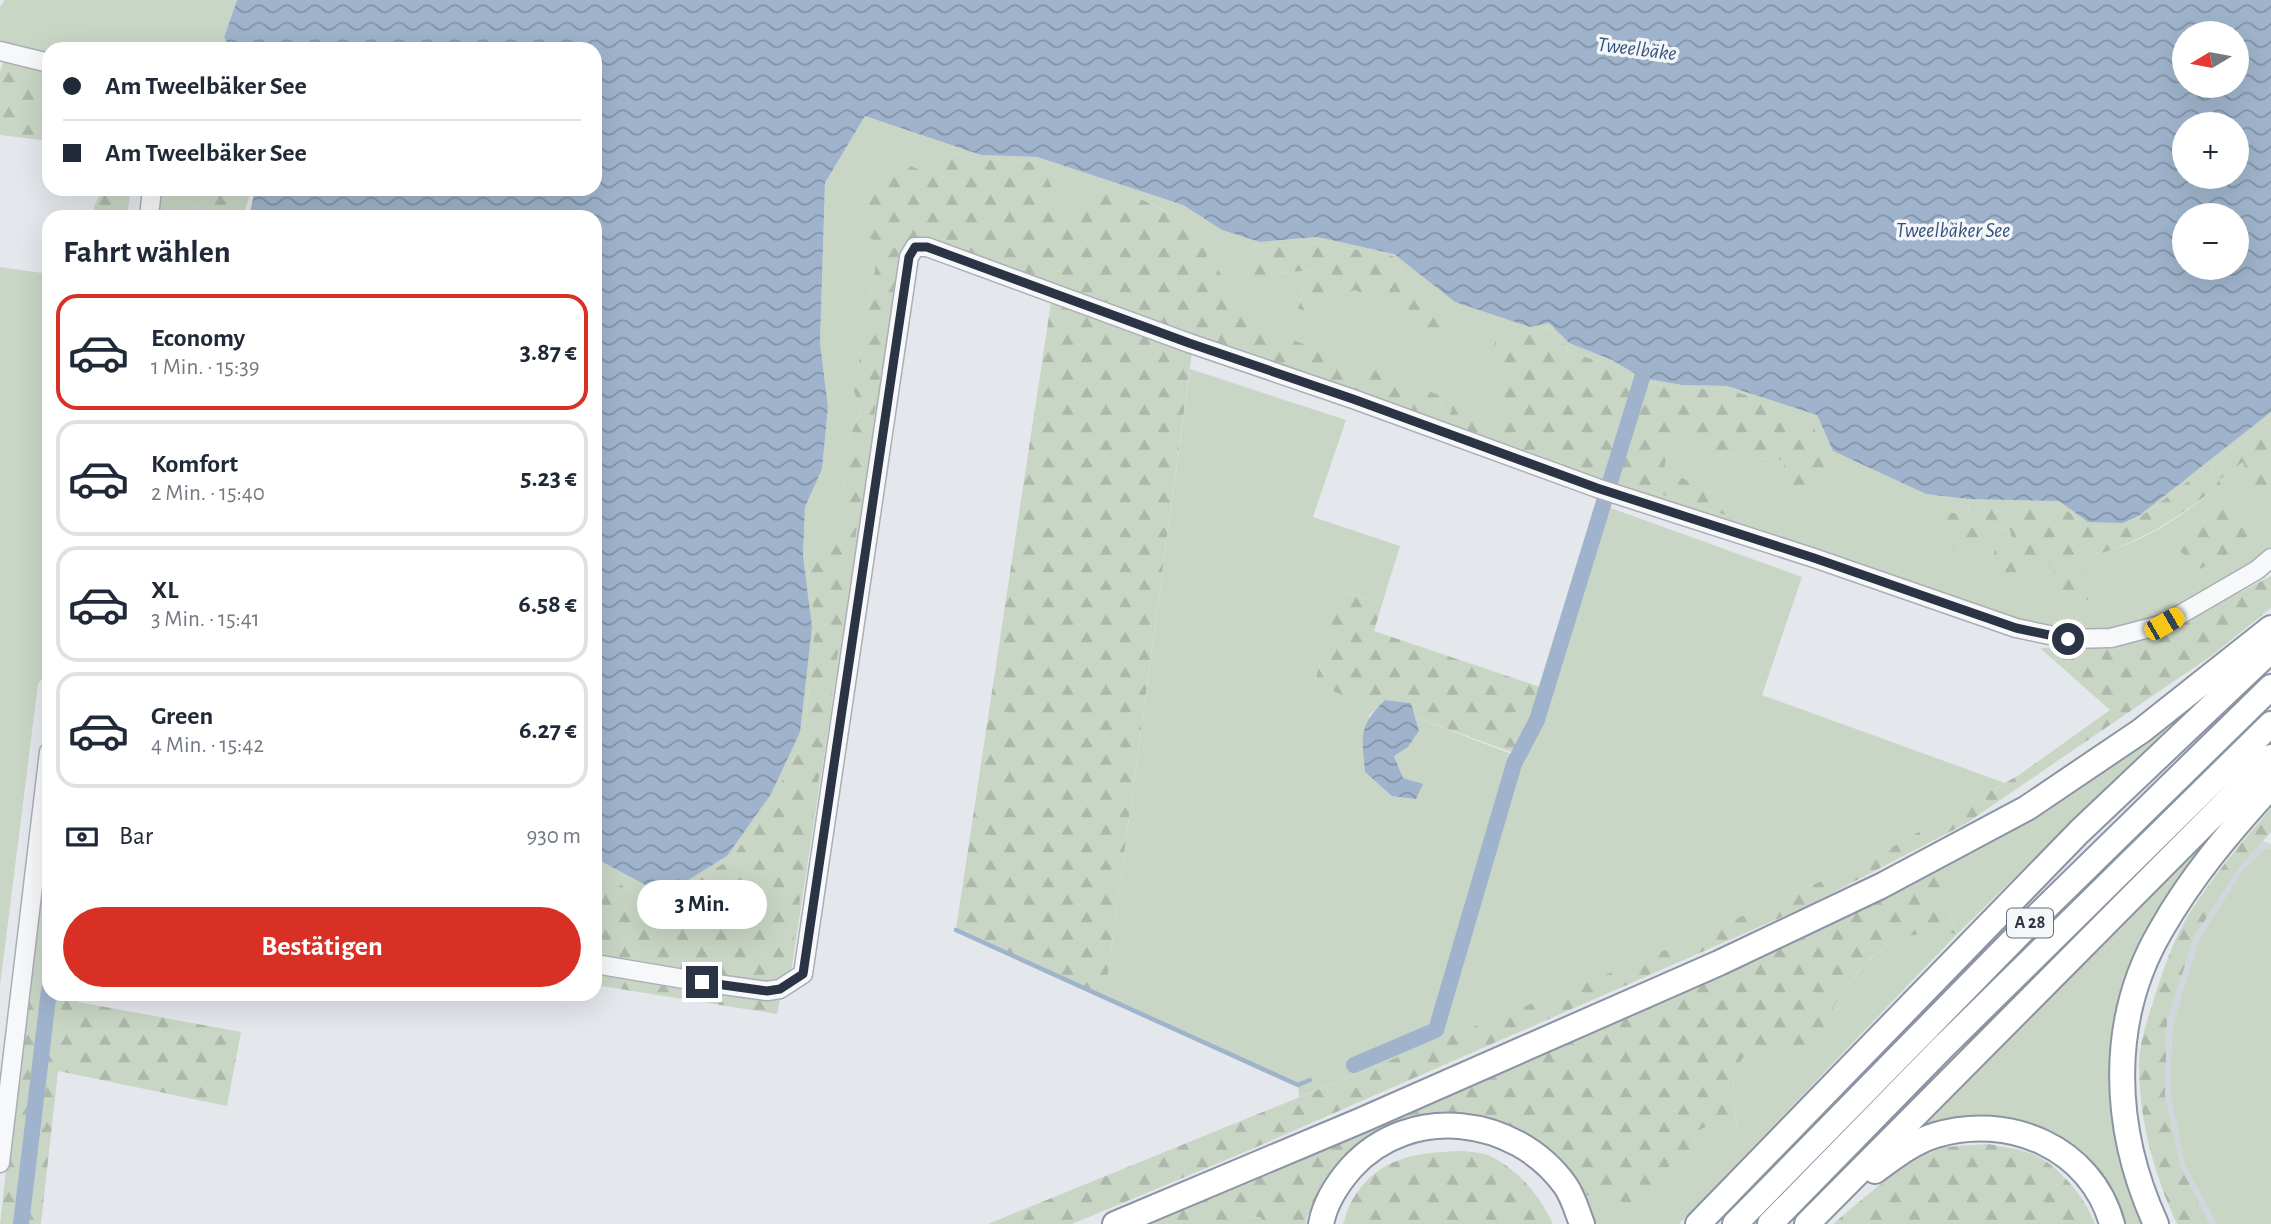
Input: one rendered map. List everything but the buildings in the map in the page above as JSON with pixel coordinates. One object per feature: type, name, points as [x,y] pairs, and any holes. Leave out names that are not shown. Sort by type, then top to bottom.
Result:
[{"type":"highway","points":[[1115,1224],[1719,963],[1881,886],[2026,808],[2141,732],[2271,628]]},
{"type":"highway","points":[[1698,1224],[2070,841],[2271,650]]},
{"type":"highway","name":"A 28","points":[[1735,1224],[2000,953],[2271,687]]},
{"type":"highway","name":"A 28","points":[[1770,1224],[1979,1011],[2271,724]]},
{"type":"highway","points":[[1807,1224],[2271,757]]},
{"type":"highway","points":[[2156,1224],[2134,1168],[2121,1097],[2125,1035],[2136,986],[2159,932],[2193,880],[2227,834],[2271,786]]},
{"type":"highway","points":[[1321,1224],[1323,1213],[1338,1183],[1360,1158],[1381,1143],[1399,1135],[1445,1124],[1476,1126],[1505,1135],[1545,1161],[1566,1186],[1581,1224]]},
{"type":"highway","points":[[1819,1224],[1872,1173],[1909,1147],[1934,1136],[1963,1129],[1995,1129],[2029,1135],[2055,1147],[2079,1167],[2094,1185],[2112,1224]]},
{"type":"street","points":[[0,51],[42,61]]},
{"type":"street","points":[[602,965],[767,991],[780,989],[803,974],[909,257],[915,247],[927,247],[1605,491],[1814,558],[2016,628],[2068,639],[2111,638],[2164,624],[2257,570],[2271,558]]},
{"type":"street","points":[[0,1163],[42,873]]},
{"type":"shaded area","points":[[2263,841],[2271,844],[2271,850],[2265,848],[2185,1165],[2217,1224],[2210,1224],[2181,1167],[2165,1095],[2167,1022],[2194,937],[2240,867]]},
{"type":"green space","points":[[5,0],[237,0],[224,36],[225,42],[42,42],[42,53],[9,46],[0,40],[0,7]]},
{"type":"green space","points":[[3,62],[42,70],[42,140],[0,135],[0,72]]},
{"type":"green space","points":[[865,116],[981,155],[1037,157],[1183,205],[1222,230],[1260,242],[1317,237],[1394,254],[1455,302],[1530,327],[1549,323],[1569,343],[1612,360],[1642,378],[1682,385],[1727,386],[1817,415],[1833,451],[1926,494],[1968,499],[2059,501],[2088,522],[2140,515],[2271,412],[2271,431],[2267,422],[2150,510],[2122,527],[2088,526],[2058,504],[1968,504],[1971,514],[1986,525],[2010,530],[2013,543],[2034,564],[2084,558],[2128,544],[2170,522],[2210,492],[2218,502],[2180,551],[2233,513],[2219,480],[2244,462],[2267,486],[2271,481],[2271,547],[2250,564],[2163,619],[2111,631],[2068,631],[2018,621],[1607,480],[1536,459],[1050,288],[924,238],[907,243],[901,254],[791,972],[778,986],[899,253],[906,242],[924,236],[1434,419],[1444,398],[1285,337],[1255,319],[1239,299],[1204,266],[1185,213],[1168,212],[1133,195],[1064,215],[1040,163],[977,158],[953,152],[941,180],[893,177],[880,179],[883,244],[876,263],[854,391],[861,412],[848,440],[848,457],[841,467],[844,485],[838,503],[844,514],[838,532],[806,554],[815,626],[804,735],[774,799],[731,859],[668,897],[648,900],[602,875],[602,862],[664,895],[727,856],[812,627],[803,555],[805,507],[822,469],[828,407],[820,343],[825,183]],"holes":[[[1317,243],[1393,256],[1433,309],[1448,317],[1421,318],[1354,290],[1298,307],[1312,270],[1279,273],[1250,245]],[[1549,328],[1572,353],[1615,366],[1636,379],[1677,388],[1727,389],[1781,423],[1831,473],[1824,493],[1783,460],[1726,455],[1697,457],[1684,433],[1661,437],[1666,459],[1663,469],[1709,491],[1727,516],[1448,425],[1453,404],[1505,428],[1493,404],[1530,333]]]},
{"type":"green space","points":[[953,152],[977,158],[1041,163],[1064,215],[1094,190],[1133,195],[1167,212],[1185,213],[1211,239],[1204,266],[1219,271],[1255,319],[1285,337],[1444,397],[1434,419],[1355,394],[925,236],[906,242],[899,253],[789,971],[777,984],[602,959],[602,875],[648,900],[668,897],[731,859],[774,799],[804,735],[815,626],[806,554],[838,532],[844,514],[838,503],[844,485],[841,467],[848,457],[848,440],[861,412],[854,391],[876,263],[883,244],[862,235],[861,204],[880,179],[893,177],[911,166],[941,180]]},
{"type":"green space","points":[[99,196],[130,196],[128,210],[94,210]]},
{"type":"green space","points":[[158,196],[192,196],[197,208],[196,210],[157,210]]},
{"type":"green space","points":[[192,196],[249,196],[245,210],[196,210]]},
{"type":"green space","points":[[1317,243],[1393,256],[1433,309],[1448,317],[1453,331],[1428,334],[1420,318],[1354,290],[1308,316],[1298,308],[1312,270],[1279,273],[1264,291],[1243,279],[1250,245]]},
{"type":"green space","points":[[0,267],[42,273],[42,679],[38,684],[0,986]]},
{"type":"green space","points":[[1052,296],[1192,352],[1105,996],[956,929]]},
{"type":"green space","points":[[1549,328],[1572,353],[1615,366],[1636,379],[1677,388],[1727,389],[1774,405],[1780,422],[1785,414],[1812,423],[1831,473],[1824,494],[1788,485],[1783,460],[1726,455],[1697,457],[1684,433],[1661,437],[1666,459],[1664,469],[1709,491],[1728,516],[1447,425],[1453,404],[1504,427],[1493,404],[1504,383],[1491,356],[1499,330],[1530,333]]},
{"type":"green space","points":[[1190,369],[1346,420],[1313,517],[1400,546],[1382,604],[1342,591],[1314,683],[1377,708],[1369,715],[1365,771],[1423,784],[1403,778],[1394,756],[1408,747],[1419,731],[1415,717],[1522,758],[1542,723],[1605,506],[1802,577],[1762,695],[2005,783],[1871,859],[1645,959],[1299,1097],[1298,1085],[1105,996]]},
{"type":"green space","points":[[2267,422],[2271,431],[2271,481],[2267,486],[2251,485],[2243,462],[2219,480],[2233,513],[2249,519],[2246,544],[2200,569],[2180,551],[2218,502],[2210,492],[2178,516],[2147,534],[2113,549],[2075,561],[2097,591],[2086,601],[2057,591],[2053,563],[2034,564],[2016,581],[1997,569],[1994,551],[2013,543],[2010,530],[1987,525],[1986,544],[1973,553],[1956,549],[1940,528],[1950,513],[1971,514],[1968,503],[2058,504],[2088,526],[2122,527],[2150,510]]},
{"type":"green space","points":[[2271,576],[2271,608],[2211,656],[1965,824],[1807,906],[1252,1149],[1072,1224],[988,1224],[1645,959],[1871,859],[2019,775],[2110,710],[2040,648],[2114,646],[2169,629]]},
{"type":"green space","points":[[1341,591],[1382,604],[1374,631],[1543,688],[1514,753],[1415,717],[1411,703],[1385,700],[1377,708],[1314,684]]},
{"type":"green space","points":[[2212,685],[1957,934],[1679,1224],[1588,1224],[1576,1193],[1651,1190],[1659,1172],[1676,1163],[1694,1147],[1695,1132],[1710,1125],[1724,1130],[1737,1127],[1733,1096],[1734,1071],[1747,1052],[1758,1049],[1783,1053],[1822,1042],[1830,1016],[1841,995],[1856,974],[1883,948],[1916,935],[1957,933],[1948,907],[1944,865]]},
{"type":"green space","points":[[2271,808],[2271,832],[2240,867],[2194,937],[2167,1022],[2165,1095],[2181,1167],[2210,1224],[2177,1224],[2161,1186],[2145,1126],[2140,1086],[2139,1057],[2142,1041],[2164,968],[2183,924],[2218,873]]},
{"type":"green space","points":[[2231,815],[2125,1002],[2147,1224],[2120,1224],[2059,1140],[1909,1135],[2073,966]]},
{"type":"green space","points":[[2266,848],[2271,850],[2271,1224],[2217,1224],[2185,1165],[2170,1091],[2173,1025],[2199,940],[2244,869]]},
{"type":"green space","points":[[1944,865],[1948,907],[1957,934],[1916,935],[1883,948],[1856,974],[1841,995],[1830,1016],[1823,1042],[1806,1051],[1783,1053],[1758,1049],[1747,1052],[1734,1071],[1733,1096],[1737,1128],[1724,1130],[1710,1125],[1695,1132],[1694,1147],[1698,1163],[1676,1163],[1659,1172],[1651,1190],[1629,1203],[1576,1193],[1508,1127],[1374,1136],[1331,1171],[1306,1224],[1265,1224],[1260,1217],[1241,1216],[1227,1224],[1135,1224]]},
{"type":"green space","points":[[42,887],[42,1001],[78,1001],[241,1032],[227,1106],[58,1071],[41,1224],[0,1224],[38,889]]},
{"type":"green space","points":[[602,970],[780,999],[777,1014],[602,986]]},
{"type":"green space","points":[[1988,1144],[2018,1149],[2038,1156],[2048,1163],[2077,1192],[2095,1224],[1833,1224],[1904,1164],[1944,1147]]},
{"type":"green space","points":[[1462,1151],[1487,1155],[1511,1169],[1535,1194],[1553,1224],[1343,1224],[1351,1202],[1363,1185],[1387,1166],[1430,1153]]},
{"type":"green space","points":[[1240,1216],[1260,1217],[1265,1224],[1227,1224]]},
{"type":"water","name":"Tweelbäker See","points":[[237,0],[2271,0],[2271,412],[2140,515],[2123,523],[2088,522],[2059,501],[1968,499],[1926,494],[1833,451],[1817,415],[1727,386],[1682,385],[1642,378],[1612,360],[1569,343],[1549,323],[1530,327],[1455,302],[1394,254],[1317,237],[1260,242],[1222,230],[1183,205],[1037,157],[981,155],[865,116],[825,183],[820,343],[828,407],[822,469],[805,507],[803,555],[812,627],[800,732],[771,794],[727,856],[664,895],[602,862],[602,210],[250,210],[254,196],[602,196],[602,42],[226,42],[224,37]]},
{"type":"water","points":[[1385,700],[1411,703],[1419,731],[1408,747],[1394,756],[1403,778],[1423,784],[1416,799],[1392,796],[1365,772],[1364,732],[1370,717]]},
{"type":"waterway","points":[[1354,1065],[1436,1030],[1514,764],[1537,720],[1642,378]]},
{"type":"waterway","points":[[956,930],[1298,1085],[1310,1080]]},
{"type":"waterway","points":[[21,1224],[48,1001]]},
{"type":"route","points":[[702,982],[767,991],[780,989],[803,974],[909,257],[915,247],[927,247],[1597,488],[1814,558],[2016,628],[2068,639]]},
{"type":"water label","name":"Tweelbäke","points":[[1637,49]]}]
